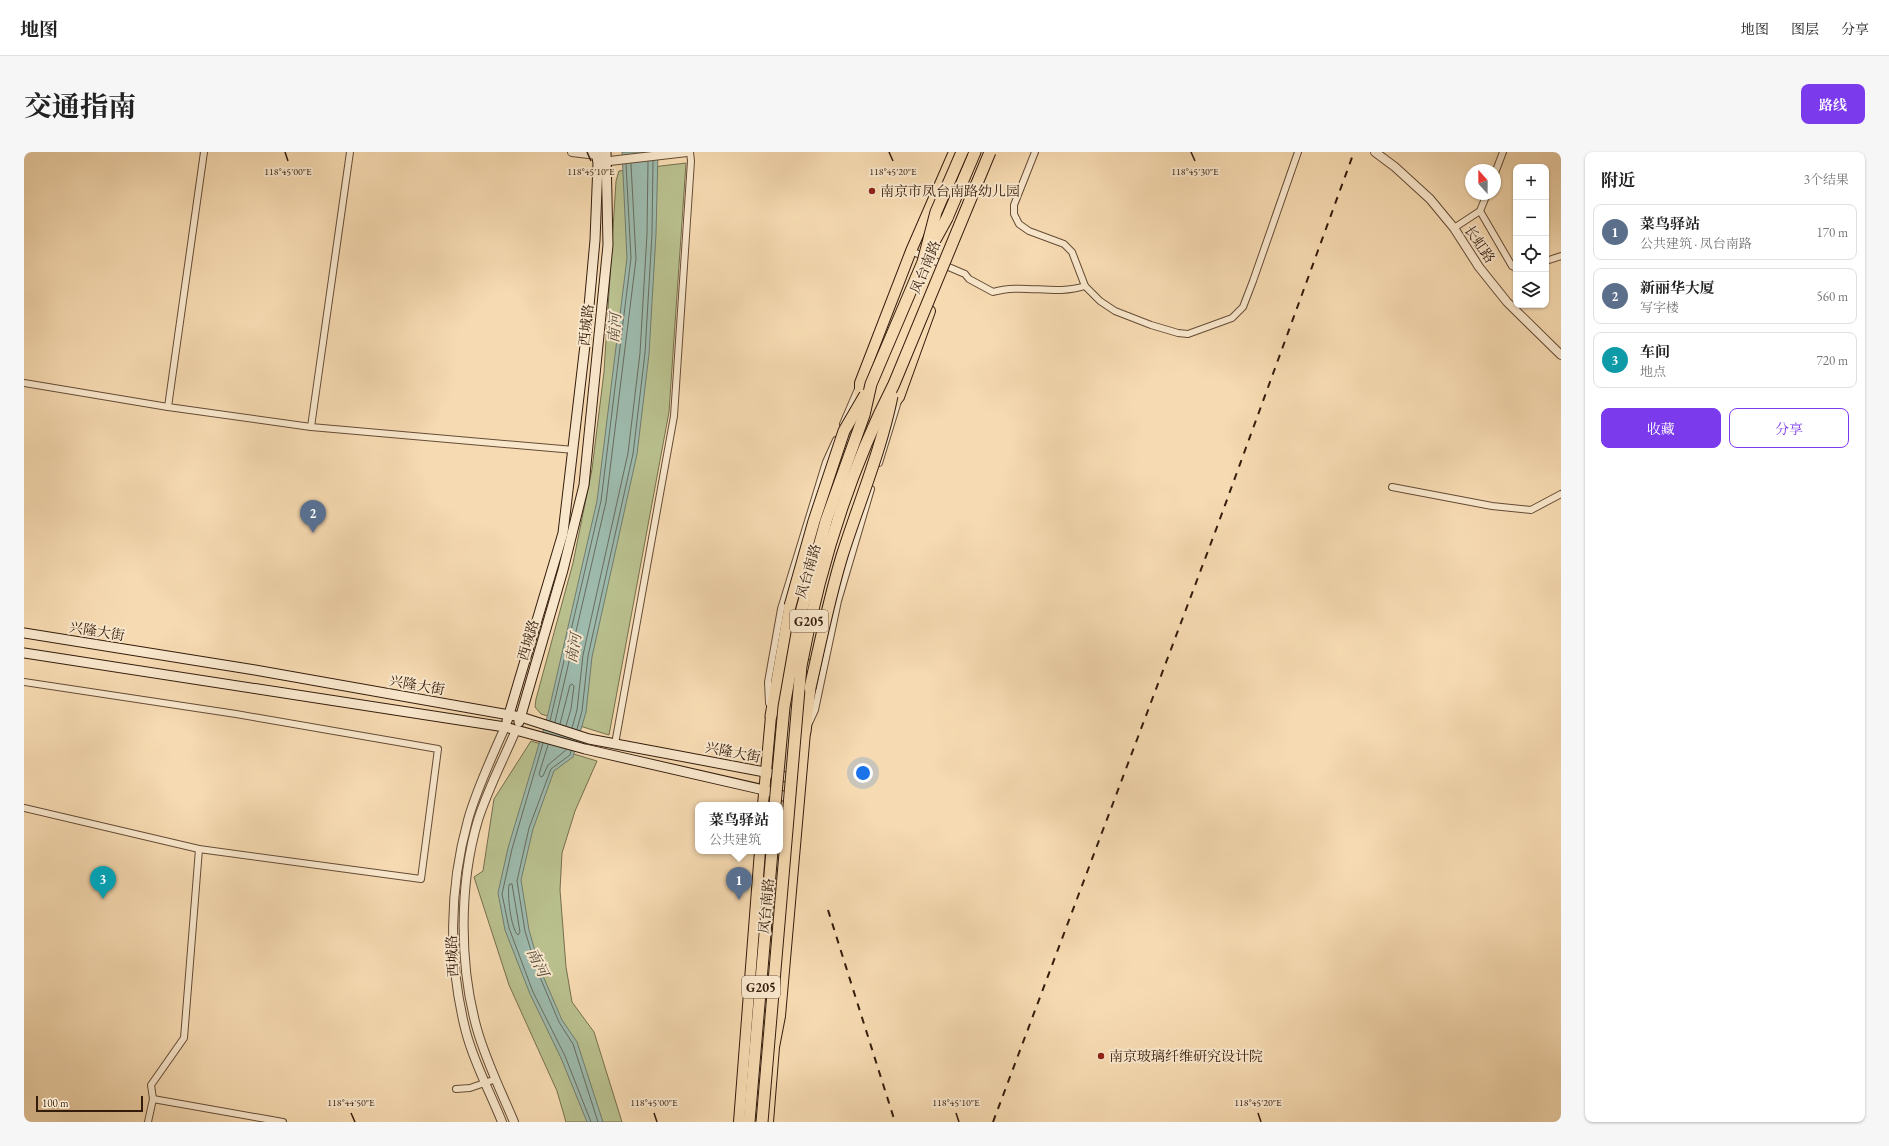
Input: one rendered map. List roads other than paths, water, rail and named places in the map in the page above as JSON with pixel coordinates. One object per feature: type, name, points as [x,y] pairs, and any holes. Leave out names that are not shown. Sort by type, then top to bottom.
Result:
[{"type":"highway","name":"凤台南路","points":[[775,802],[784,707],[800,616],[826,520],[864,415],[866,384],[923,262],[936,212],[962,152]]},
{"type":"highway","points":[[923,262],[948,218],[975,152]]},
{"type":"highway","name":"凤台南路","points":[[762,1122],[799,687],[808,625],[822,570],[838,519],[876,420],[894,384],[990,152]]},
{"type":"highway","points":[[771,716],[790,606],[814,521],[844,431],[866,384]]},
{"type":"highway","points":[[805,732],[810,688],[833,589],[854,520],[879,448],[887,421],[894,384]]},
{"type":"highway","name":"凤台南路","points":[[749,1122],[772,854]]},
{"type":"main road","name":"凤台南路","points":[[763,802],[771,716],[778,697],[789,630],[806,559],[860,409],[866,384],[911,251],[954,152]]},
{"type":"main road","name":"凤台南路","points":[[768,1122],[774,1047],[780,1016],[800,801],[805,732],[802,714],[817,626],[828,578],[844,524],[882,418],[899,397],[947,266],[995,152]]},
{"type":"main road","name":"西城路","points":[[505,727],[563,533],[574,450],[603,156]]},
{"type":"main road","name":"西城路","points":[[516,730],[563,570],[584,486],[608,245],[603,156]]},
{"type":"main road","name":"兴隆大街","points":[[24,633],[255,670],[521,717],[589,739],[765,772],[801,781]]},
{"type":"main road","name":"兴隆大街","points":[[24,653],[505,727],[585,749],[764,790],[800,801]]},
{"type":"main road","name":"凤台南路","points":[[739,1122],[760,854]]},
{"type":"main road","name":"凤台南路","points":[[775,1122],[781,1046],[780,1016]]},
{"type":"street","points":[[168,407],[204,152]]},
{"type":"street","points":[[311,428],[350,152]]},
{"type":"street","points":[[572,152],[603,156],[688,152],[691,161],[674,416],[615,744]]},
{"type":"street","points":[[1035,152],[1015,197],[1014,214],[1019,224],[1029,231],[1057,241],[1072,252],[1085,286],[1100,301],[1115,311],[1152,325],[1178,333],[1188,334],[1232,318],[1242,307],[1253,281],[1298,152]]},
{"type":"street","name":"长虹路","points":[[1375,152],[1395,167],[1430,199],[1454,228],[1479,267],[1507,302],[1561,355]]},
{"type":"street","points":[[1498,164],[1503,152]]},
{"type":"street","points":[[1454,228],[1480,212],[1485,200]]},
{"type":"street","points":[[1480,212],[1513,266]]},
{"type":"street","points":[[911,251],[965,274],[969,279],[993,292],[1002,290],[1059,291],[1074,290],[1085,286]]},
{"type":"street","points":[[1549,260],[1561,256]]},
{"type":"street","points":[[24,383],[168,407],[311,428],[574,450]]},
{"type":"street","points":[[805,732],[815,710],[838,601],[864,508],[888,439],[899,397]]},
{"type":"street","points":[[1392,487],[1492,506],[1531,510],[1561,494]]},
{"type":"street","points":[[24,682],[236,714],[438,748],[422,879],[199,849],[24,808]]},
{"type":"street","name":"西城路","points":[[502,1122],[485,1083],[466,1032],[459,998],[454,958],[453,915],[457,869],[468,819],[482,779],[505,727]]},
{"type":"street","name":"西城路","points":[[514,1122],[477,1029],[469,996],[464,950],[464,915],[468,868],[478,820],[492,783],[516,730]]},
{"type":"street","points":[[482,779],[489,776],[492,783]]},
{"type":"street","points":[[148,1122],[153,1099],[151,1084],[184,1038],[199,849]]},
{"type":"street","points":[[456,1090],[470,1088],[496,1079]]},
{"type":"street","points":[[153,1099],[284,1122]]},
{"type":"water","name":"南河","points":[[622,152],[658,152],[656,234],[649,354],[637,454],[592,657],[586,712],[573,757],[554,771],[533,829],[521,880],[529,930],[540,969],[562,1020],[577,1042],[603,1122],[587,1122],[561,1058],[530,994],[505,930],[498,893],[508,848],[548,714],[597,501],[627,258]]},
{"type":"railway","points":[[993,1122],[1217,527],[1354,152]]},
{"type":"railway","points":[[828,910],[895,1122]]},
{"type":"place","name":"南京市凤台南路幼儿园","points":[[872,191]]},
{"type":"place","name":"新丽华大厦","points":[[313,533]]},
{"type":"place","name":"车间","points":[[103,899]]},
{"type":"place","name":"菜鸟驿站","points":[[739,900]]},
{"type":"place","name":"南京玻璃纤维研究设计院","points":[[1101,1056]]}]
